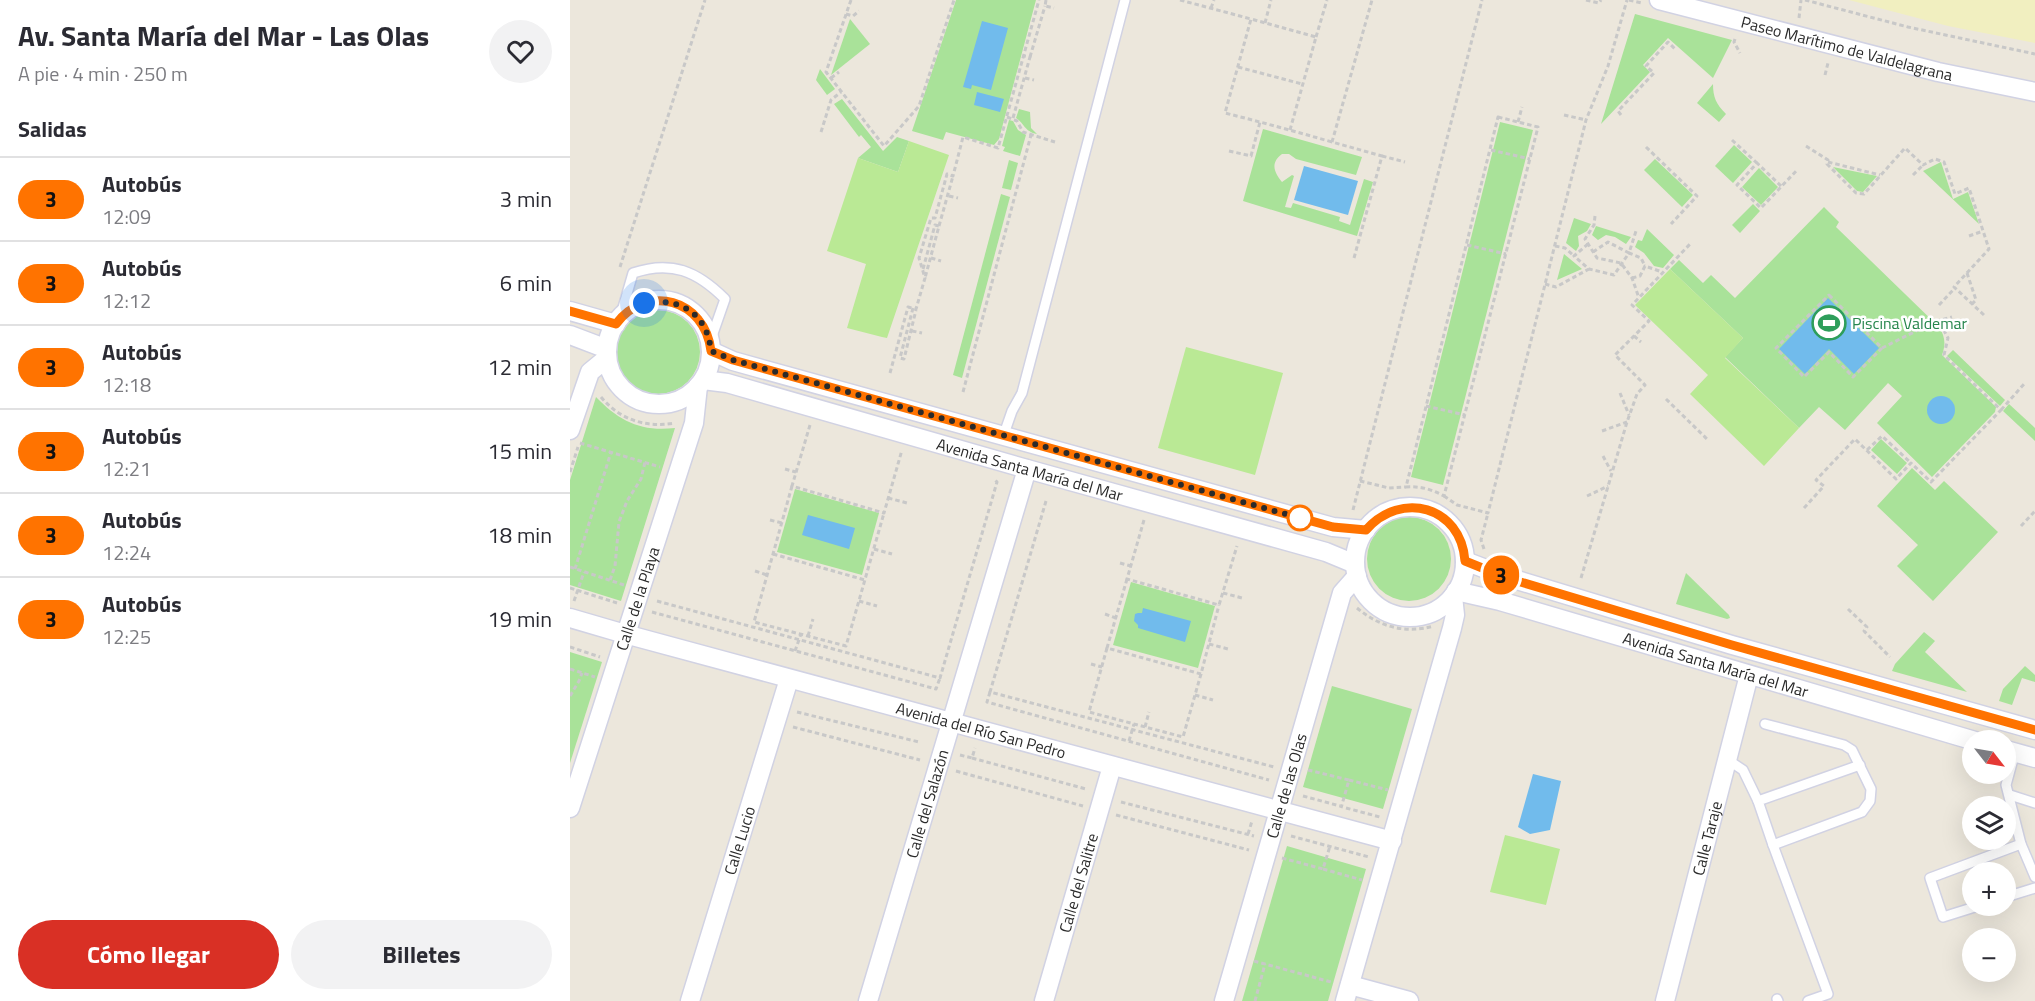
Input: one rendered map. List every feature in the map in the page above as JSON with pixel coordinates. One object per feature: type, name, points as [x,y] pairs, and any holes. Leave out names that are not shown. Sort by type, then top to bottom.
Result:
[{"type":"street","name":"Paseo Marítimo de Valdelagrana","points":[[1659,0],[1938,72],[2035,92]]},
{"type":"street","name":"Paseo Marítimo de Valdelagrana","points":[[1704,0],[1941,60],[2035,80]]},
{"type":"street","points":[[658,300],[672,302],[697,316],[705,328],[710,346],[709,366],[701,383],[687,396],[673,403],[658,405],[629,396],[618,385],[611,372],[607,353],[610,336],[618,321],[631,309],[658,300]]},
{"type":"street","points":[[570,311],[618,321]]},
{"type":"street","points":[[570,335],[607,353]]},
{"type":"street","name":"Avenida Santa María del Mar","points":[[710,346],[733,360],[1333,527],[1366,530]]},
{"type":"street","points":[[574,436],[583,390],[590,372],[607,353]]},
{"type":"street","name":"Avenida Santa María del Mar","points":[[701,383],[727,384],[1326,552],[1356,570]]},
{"type":"street","name":"Calle de la Playa","points":[[570,808],[694,423],[701,383]]},
{"type":"street","name":"Calle del Salazón","points":[[868,1001],[1027,470]]},
{"type":"street","points":[[1404,507],[1421,508],[1437,514],[1451,525],[1460,539],[1465,561],[1463,577],[1455,594],[1440,607],[1425,615],[1408,617],[1391,613],[1376,605],[1365,592],[1356,570],[1360,540],[1366,530],[1387,512],[1404,507]]},
{"type":"street","name":"Avenida Santa María del Mar","points":[[1465,561],[1507,578],[1732,645],[2035,730]]},
{"type":"street","name":"Calle de las Olas","points":[[1224,1001],[1342,593],[1356,570]]},
{"type":"street","name":"Avenida Santa María del Mar","points":[[1455,594],[1500,601],[1962,737]]},
{"type":"street","points":[[1409,1001],[1344,990],[1392,841],[1452,628],[1455,615],[1455,594]]},
{"type":"street","name":"Avenida del Río San Pedro","points":[[572,610],[625,634],[1392,841]]},
{"type":"street","name":"Calle Taraje","points":[[1665,1001],[1749,675]]},
{"type":"street","name":"Calle Lucio","points":[[690,1001],[789,679]]},
{"type":"street","points":[[2016,753],[2035,758]]},
{"type":"street","name":"Calle del Salitre","points":[[1044,1001],[1112,765]]},
{"type":"lane","points":[[1004,434],[1012,411],[1022,393],[1125,0]]},
{"type":"lane","points":[[618,321],[633,273],[645,268],[666,267],[684,270],[701,279],[725,298],[710,346]]},
{"type":"lane","points":[[1765,724],[1852,750],[1870,789],[1870,801],[1862,812],[1773,845]]},
{"type":"lane","points":[[1728,760],[1743,770],[1758,801],[1828,994],[1808,1001]]},
{"type":"lane","points":[[1758,801],[1860,765]]},
{"type":"lane","points":[[2006,784],[2021,844],[2035,877]]},
{"type":"lane","points":[[2010,795],[2035,802]]},
{"type":"lane","points":[[1973,862],[2021,844]]},
{"type":"lane","points":[[1962,866],[1930,878],[1943,917],[1962,911]]},
{"type":"lane","points":[[2016,894],[2035,888]]},
{"type":"path","points":[[630,281],[616,280],[705,0]]},
{"type":"path","points":[[850,0],[826,72],[884,146],[919,106],[954,0]]},
{"type":"path","points":[[914,309],[904,359],[900,358],[914,309],[931,258],[963,137],[998,148],[1039,0]]},
{"type":"path","points":[[1013,118],[1046,0]]},
{"type":"path","points":[[1177,6],[1179,0],[1316,37]]},
{"type":"path","points":[[1211,8],[1214,0]]},
{"type":"path","points":[[1265,23],[1271,0]]},
{"type":"path","points":[[1290,130],[1327,0]]},
{"type":"path","points":[[1332,142],[1372,0]]},
{"type":"path","points":[[1349,516],[1353,510],[1482,0]]},
{"type":"path","points":[[1586,0],[1599,3],[1601,0]]},
{"type":"path","points":[[1360,481],[1389,488],[1416,486],[1427,488],[1457,505],[1488,513],[1586,120],[1608,66],[1627,0]]},
{"type":"path","points":[[1799,15],[1803,0],[1908,27],[2035,54]]},
{"type":"path","points":[[1045,6],[1054,8]]},
{"type":"path","points":[[846,14],[853,16],[860,11]]},
{"type":"path","points":[[1251,19],[1225,113],[1405,162]]},
{"type":"path","points":[[1736,35],[1734,42],[1740,53]]},
{"type":"path","points":[[1621,115],[1618,111],[1654,73],[1646,66],[1668,42],[1675,49]]},
{"type":"path","points":[[1024,56],[1030,57]]},
{"type":"path","points":[[1238,67],[1302,84]]},
{"type":"path","points":[[831,78],[839,72]]},
{"type":"path","points":[[1025,78],[1034,80]]},
{"type":"path","points":[[821,132],[831,100],[842,92]]},
{"type":"path","points":[[1518,122],[1522,107]]},
{"type":"path","points":[[1564,115],[1586,120]]},
{"type":"path","points":[[1007,117],[1013,118],[1023,132],[1055,142]]},
{"type":"path","points":[[1406,487],[1498,117],[1538,127],[1444,496]]},
{"type":"path","points":[[1229,151],[1251,156],[1260,122]]},
{"type":"path","points":[[963,392],[1031,135]]},
{"type":"path","points":[[1732,140],[1781,186]]},
{"type":"path","points":[[1806,146],[1828,160],[1827,164],[1856,193],[1864,194],[1905,148],[1923,165]]},
{"type":"path","points":[[1646,147],[1697,196],[1671,224]]},
{"type":"path","points":[[1490,149],[1530,159]]},
{"type":"path","points":[[1354,258],[1382,156]]},
{"type":"path","points":[[1913,175],[1923,165],[1935,159],[1944,162],[1955,194],[1969,188],[1989,249],[1940,305]]},
{"type":"path","points":[[1828,162],[1880,176]]},
{"type":"path","points":[[1757,163],[1737,185],[1761,208],[1798,169]]},
{"type":"path","points":[[925,278],[919,258],[931,218],[935,218],[947,174],[953,176]]},
{"type":"path","points":[[948,196],[958,198]]},
{"type":"path","points":[[1595,216],[1594,225],[1585,239],[1597,258],[1621,263],[1632,278],[1639,298]]},
{"type":"path","points":[[923,271],[935,225],[939,226]]},
{"type":"path","points":[[1554,246],[1565,248],[1589,269],[1614,275],[1629,253],[1636,231]]},
{"type":"path","points":[[1969,236],[1983,231]]},
{"type":"path","points":[[1593,252],[1608,242],[1641,258],[1646,266],[1663,272]]},
{"type":"path","points":[[1581,578],[1629,415],[1637,394],[1645,385],[1616,355],[1649,321],[1632,305],[1691,243]]},
{"type":"path","points":[[1466,244],[1506,254]]},
{"type":"path","points":[[1574,256],[1588,244]]},
{"type":"path","points":[[931,258],[941,261]]},
{"type":"path","points":[[1632,278],[1640,276],[1646,266]]},
{"type":"path","points":[[1545,285],[1556,287],[1589,269]]},
{"type":"path","points":[[1967,273],[1976,300],[1972,304]]},
{"type":"path","points":[[1955,288],[1985,316]]},
{"type":"path","points":[[1882,348],[1829,295],[1776,348],[1804,377],[1829,352],[1853,377],[1882,348],[1936,322],[1952,317]]},
{"type":"path","points":[[890,373],[908,307],[914,309]]},
{"type":"path","points":[[1936,322],[1941,325],[1948,338],[1944,355],[2001,410]]},
{"type":"path","points":[[911,331],[922,333]]},
{"type":"path","points":[[1634,336],[1641,342]]},
{"type":"path","points":[[1867,451],[1882,436],[1931,482],[2024,384]]},
{"type":"path","points":[[583,390],[594,394],[596,391],[614,410],[630,420],[660,425],[685,421],[694,423]]},
{"type":"path","points":[[1620,393],[1629,415]]},
{"type":"path","points":[[1666,399],[1708,440]]},
{"type":"path","points":[[1426,405],[1465,415]]},
{"type":"path","points":[[811,422],[754,622],[846,646],[902,448],[894,446]]},
{"type":"path","points":[[1602,431],[1627,422]]},
{"type":"path","points":[[574,436],[611,452],[665,468]]},
{"type":"path","points":[[1804,508],[1824,486],[1816,480],[1855,439],[1896,479],[1911,464]]},
{"type":"path","points":[[575,569],[611,452]]},
{"type":"path","points":[[1603,456],[1612,473]]},
{"type":"path","points":[[610,580],[615,566],[619,522],[627,501],[641,479],[645,462]]},
{"type":"path","points":[[785,469],[796,472]]},
{"type":"path","points":[[940,678],[654,600],[651,612],[936,688],[940,678],[997,482],[991,474]]},
{"type":"path","points":[[792,486],[884,513]]},
{"type":"path","points":[[1587,496],[1608,486]]},
{"type":"path","points":[[888,498],[907,503]]},
{"type":"path","points":[[1046,501],[987,702],[1275,781]]},
{"type":"path","points":[[2021,526],[2035,511]]},
{"type":"path","points":[[1146,516],[1089,712],[1183,737],[1238,542]]},
{"type":"path","points":[[770,520],[782,523]]},
{"type":"path","points":[[874,549],[892,554]]},
{"type":"path","points":[[773,554],[819,565],[865,580]]},
{"type":"path","points":[[1120,563],[1131,566]]},
{"type":"path","points":[[570,567],[628,586]]},
{"type":"path","points":[[755,571],[767,575]]},
{"type":"path","points":[[572,610],[584,572]]},
{"type":"path","points":[[1127,579],[1219,605]]},
{"type":"path","points":[[1223,592],[1242,598]]},
{"type":"path","points":[[1340,600],[1351,603],[1380,624],[1398,629],[1413,630],[1440,624],[1452,628]]},
{"type":"path","points":[[859,601],[878,606]]},
{"type":"path","points":[[1848,609],[1867,627],[1864,631],[1890,657]]},
{"type":"path","points":[[1106,614],[1116,618]]},
{"type":"path","points":[[808,636],[813,619]]},
{"type":"path","points":[[795,651],[801,634]]},
{"type":"path","points":[[1209,644],[1228,649]]},
{"type":"path","points":[[570,647],[606,659]]},
{"type":"path","points":[[1107,648],[1200,674]]},
{"type":"path","points":[[1091,664],[1102,667]]},
{"type":"path","points":[[570,669],[600,679]]},
{"type":"path","points":[[570,696],[582,673]]},
{"type":"path","points":[[990,692],[1279,769]]},
{"type":"path","points":[[1195,695],[1213,700]]},
{"type":"path","points":[[919,742],[797,711],[793,727],[931,763]]},
{"type":"path","points":[[1145,726],[1149,712]]},
{"type":"path","points":[[1129,741],[1134,724]]},
{"type":"path","points":[[972,758],[1093,792],[1099,811]]},
{"type":"path","points":[[950,770],[1099,811],[1252,850],[1256,837],[1114,800],[1099,811]]},
{"type":"path","points":[[1349,780],[1395,792]]},
{"type":"path","points":[[1295,794],[1388,819]]},
{"type":"path","points":[[1285,834],[1372,858]]},
{"type":"path","points":[[1323,869],[1365,881]]},
{"type":"path","points":[[1250,960],[1344,990]]},
{"type":"path","points":[[1255,1001],[1265,964]]},
{"type":"green space","points":[[956,0],[1036,0],[999,139],[994,145],[946,132],[943,140],[912,131]]},
{"type":"green space","points":[[1635,14],[1732,40],[1713,78],[1668,38],[1643,65],[1650,72],[1601,124]]},
{"type":"green space","points":[[850,19],[870,44],[831,75]]},
{"type":"green space","points":[[820,69],[835,89],[827,95],[816,80]]},
{"type":"green space","points":[[1713,84],[1716,100],[1726,114],[1719,122],[1697,103]]},
{"type":"green space","points":[[842,99],[883,151],[897,137],[909,141],[898,172],[858,158],[871,147],[861,135],[859,137],[834,104]]},
{"type":"green space","points":[[1019,109],[1030,112],[1031,128],[1037,134],[1030,131],[1016,118]]},
{"type":"green space","points":[[1009,120],[1013,121],[1018,130],[1026,135],[1020,156],[1003,151],[1005,147],[1002,146]]},
{"type":"green space","points":[[1500,122],[1533,130],[1443,485],[1411,477]]},
{"type":"green space","points":[[1263,129],[1362,157],[1356,175],[1296,159],[1289,154],[1282,154],[1278,157],[1274,168],[1282,182],[1294,176],[1285,207],[1291,208],[1293,203],[1340,217],[1339,221],[1350,225],[1364,179],[1373,182],[1357,236],[1243,201]]},
{"type":"green space","points":[[909,141],[949,155],[887,338],[847,328],[866,264],[827,251],[858,158],[898,172]]},
{"type":"green space","points":[[1734,145],[1752,162],[1733,183],[1715,166]]},
{"type":"green space","points":[[1655,159],[1693,195],[1682,207],[1644,170]]},
{"type":"green space","points":[[1009,160],[1018,163],[1011,190],[1002,188]]},
{"type":"green space","points":[[1941,162],[1953,199],[1968,192],[1979,224],[1923,171]]},
{"type":"green space","points":[[1833,167],[1877,176],[1863,192],[1857,191]]},
{"type":"green space","points":[[1759,168],[1778,187],[1761,205],[1742,187]]},
{"type":"green space","points":[[1001,194],[1010,197],[962,378],[953,375]]},
{"type":"green space","points":[[1753,204],[1760,211],[1740,233],[1732,225]]},
{"type":"green space","points":[[1824,207],[1839,222],[1836,227],[1939,327],[1944,340],[1942,355],[1996,407],[1995,412],[1932,477],[1877,423],[1902,396],[1888,383],[1845,430],[1819,407],[1799,428],[1725,357],[1743,338],[1670,269],[1679,260],[1703,283],[1711,275],[1735,298]]},
{"type":"green space","points":[[1574,218],[1591,224],[1587,231],[1578,236],[1579,246],[1576,251],[1566,243]]},
{"type":"green space","points":[[1596,226],[1631,237],[1626,244],[1615,237],[1606,235],[1598,240],[1592,235]]},
{"type":"green space","points":[[1647,229],[1674,255],[1663,268],[1654,266],[1644,253],[1635,247],[1638,240],[1642,241]]},
{"type":"green space","points":[[1564,254],[1582,269],[1557,280]]},
{"type":"green space","points":[[1670,269],[1743,338],[1725,358],[1799,428],[1764,466],[1690,394],[1708,375],[1635,305]]},
{"type":"green space","points":[[658,310],[674,313],[688,322],[697,336],[700,352],[697,368],[688,382],[674,391],[658,394],[642,391],[628,382],[619,368],[616,352],[619,336],[628,322],[642,313]]},
{"type":"green space","points":[[1186,347],[1283,373],[1255,475],[1158,448]]},
{"type":"green space","points":[[1953,350],[2005,400],[2000,406],[1947,356]]},
{"type":"green space","points":[[596,397],[613,413],[631,423],[652,428],[675,428],[621,601],[570,585],[570,480]]},
{"type":"green space","points":[[2009,404],[2035,428],[2035,441],[2003,411]]},
{"type":"green space","points":[[1881,439],[1907,463],[1897,474],[1871,450]]},
{"type":"green space","points":[[1912,468],[1935,490],[1944,481],[1998,532],[1933,601],[1897,566],[1918,545],[1877,506]]},
{"type":"green space","points":[[795,489],[879,513],[862,575],[777,552]]},
{"type":"green space","points":[[1409,517],[1425,520],[1439,529],[1448,543],[1451,559],[1448,575],[1439,589],[1425,598],[1409,601],[1393,598],[1379,589],[1370,575],[1367,559],[1370,543],[1379,529],[1393,520]]},
{"type":"green space","points":[[1686,573],[1729,615],[1730,618],[1676,604]]},
{"type":"green space","points":[[1131,582],[1215,606],[1198,668],[1113,645]]},
{"type":"green space","points":[[1924,632],[1935,641],[1925,652],[1967,692],[1892,671],[1895,664]]},
{"type":"green space","points":[[570,652],[602,662],[570,763]]},
{"type":"green space","points":[[2025,666],[2035,675],[2035,682],[2022,678],[2012,705],[1999,701],[2003,689]]},
{"type":"green space","points":[[1332,686],[1412,709],[1383,809],[1303,787]]},
{"type":"green space","points":[[1505,835],[1560,849],[1546,905],[1490,892]]},
{"type":"green space","points":[[1287,846],[1366,869],[1328,1001],[1242,1001]]},
{"type":"sand","points":[[1849,0],[2035,0],[2035,43],[1948,26]]},
{"type":"water","points":[[982,21],[1008,28],[991,90],[972,85],[971,89],[963,87]]},
{"type":"water","points":[[977,92],[1004,99],[1000,112],[974,105]]},
{"type":"water","points":[[1304,166],[1358,181],[1348,215],[1294,200]]},
{"type":"water","name":"Piscina Valdemar","points":[[1828,298],[1879,348],[1854,374],[1829,349],[1805,374],[1779,349]]},
{"type":"water","points":[[1941,396],[1951,400],[1955,410],[1951,420],[1941,424],[1931,420],[1927,410],[1931,400]]},
{"type":"water","points":[[808,515],[855,528],[849,549],[802,535]]},
{"type":"water","points":[[1143,608],[1191,621],[1185,642],[1138,628],[1134,621],[1135,614],[1142,613]]},
{"type":"water","points":[[1533,774],[1561,781],[1550,830],[1530,834],[1518,827]]},
{"type":"bus line","name":"3","points":[[570,311],[616,324],[631,309],[644,303],[658,300],[672,302],[697,316],[705,328],[711,351],[733,360],[1333,527],[1366,530],[1387,512],[1404,507],[1421,508],[1437,514],[1451,525],[1460,539],[1465,561],[1507,578],[1732,645],[2035,730]]},
{"type":"place","name":"Piscina Valdemar","points":[[1829,323]]},
{"type":"route","points":[[644,303],[658,300],[672,302],[686,308],[697,316],[705,328],[711,351],[733,360],[1300,518]]}]
